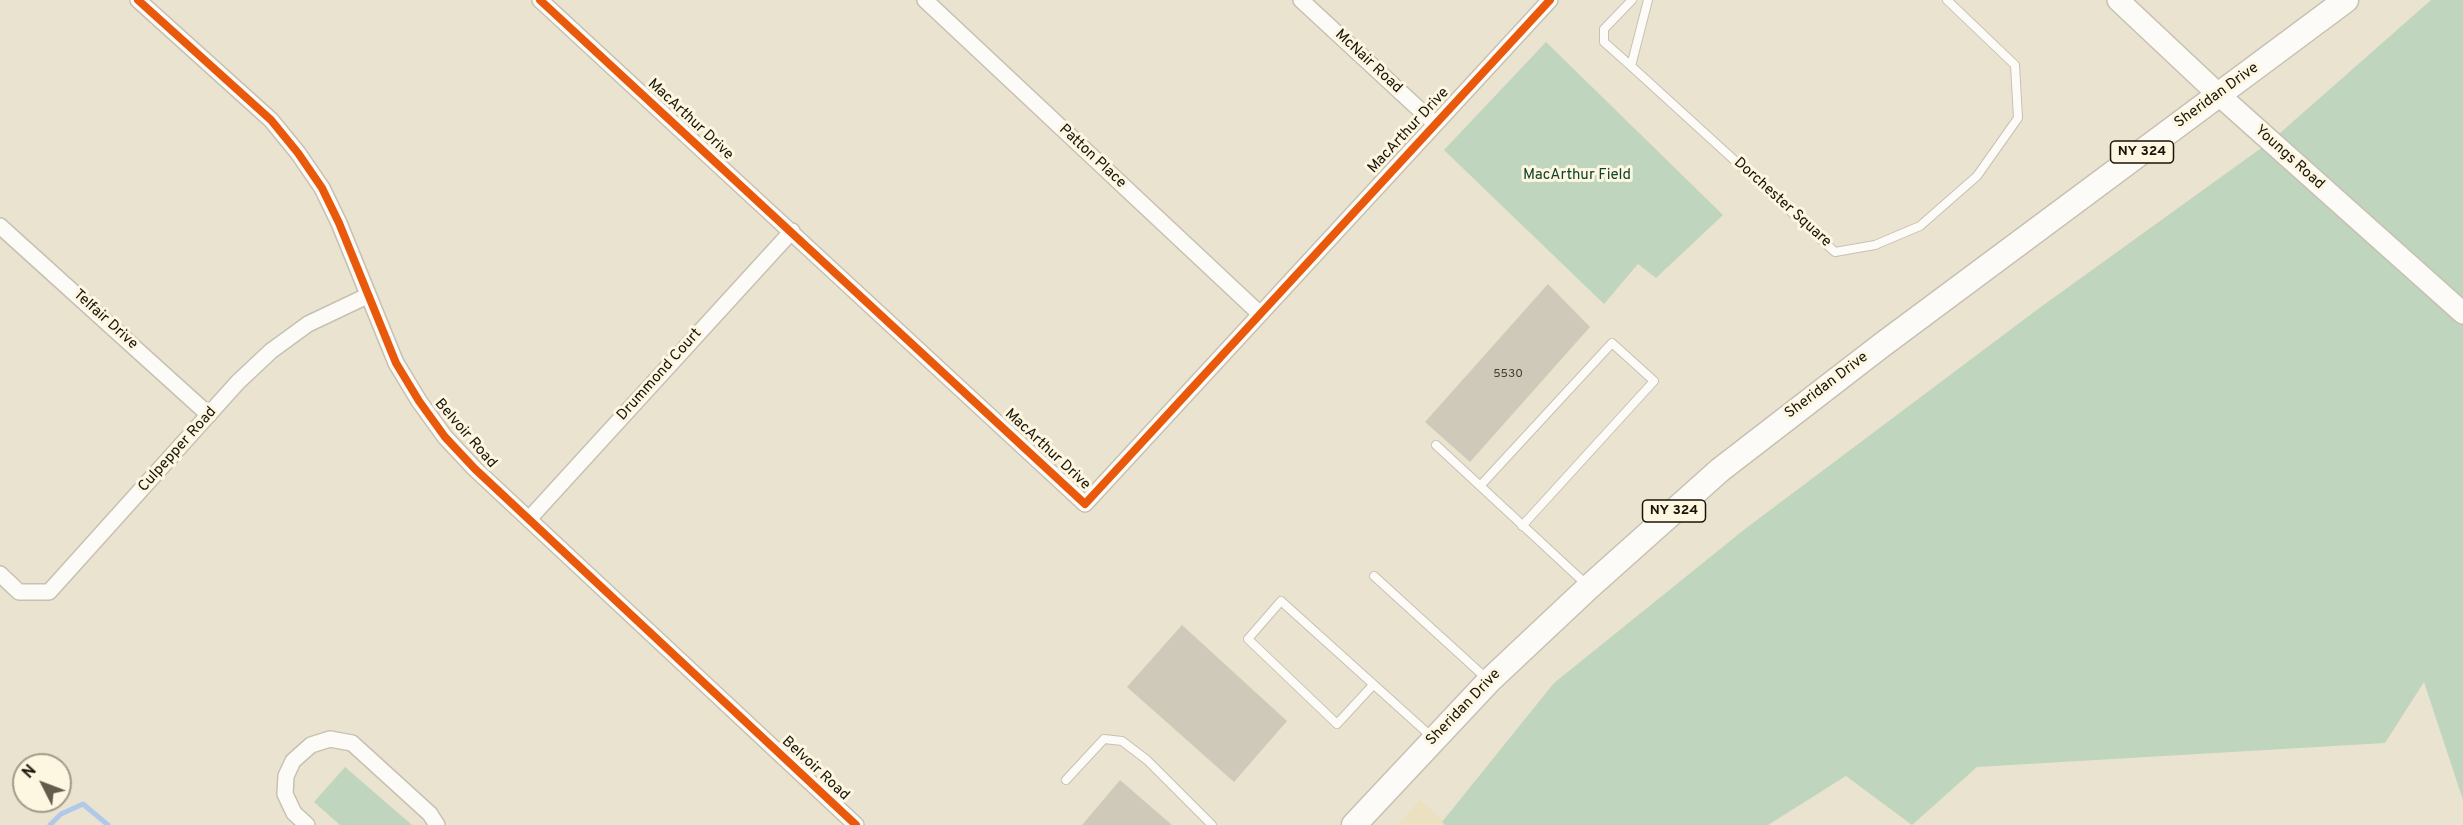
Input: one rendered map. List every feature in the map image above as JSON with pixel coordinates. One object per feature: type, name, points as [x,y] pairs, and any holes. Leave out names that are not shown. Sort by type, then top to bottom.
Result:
[{"type":"main road","name":"Sheridan Drive","points":[[1354,825],[1489,681],[1589,587],[1720,470],[1784,419],[2346,0]]},
{"type":"street","name":"Belvoir Road","points":[[138,0],[271,120],[298,153],[322,188],[339,223],[396,363],[419,401],[445,437],[475,469],[856,825]]},
{"type":"street","name":"MacArthur Drive","points":[[540,0],[1085,504],[1434,123],[1550,0]]},
{"type":"street","name":"Patton Place","points":[[924,0],[1260,314]]},
{"type":"street","name":"McNair Road","points":[[1301,0],[1434,123]]},
{"type":"street","name":"Youngs Road","points":[[2118,0],[2219,95],[2463,313]]},
{"type":"street","name":"Telfair Drive","points":[[0,226],[209,415]]},
{"type":"street","name":"Drummond Court","points":[[529,519],[792,231]]},
{"type":"street","name":"Culpepper Road","points":[[0,574],[19,592],[49,592],[238,382],[271,351],[321,316],[367,296]]},
{"type":"street","points":[[308,825],[294,813],[285,794],[286,776],[293,761],[311,745],[330,739],[352,743],[430,814],[437,825]]},
{"type":"lane","name":"Dorchester Square","points":[[1632,0],[1604,29],[1604,42],[1835,252],[1875,246],[1920,226],[1977,176],[2018,118],[2015,65],[1947,0]]},
{"type":"lane","points":[[1631,66],[1648,0]]},
{"type":"lane","points":[[1480,486],[1612,343],[1654,381],[1522,526]]},
{"type":"lane","points":[[1437,446],[1589,587]]},
{"type":"lane","points":[[1374,576],[1489,681]]},
{"type":"lane","points":[[1373,685],[1337,724],[1248,639],[1281,601],[1434,739]]},
{"type":"lane","points":[[1066,780],[1104,739],[1122,741],[1147,760],[1212,825]]},
{"type":"shaded area","points":[[1420,800],[1448,825],[1398,825]]},
{"type":"green space","points":[[2431,0],[2463,0],[2463,800],[2424,682],[2385,743],[1977,767],[1912,825],[1846,776],[1768,825],[1445,825],[1442,822],[1554,683],[1745,529],[2038,309],[2271,141]]},
{"type":"green space","name":"MacArthur Field","points":[[1546,42],[1723,215],[1656,278],[1638,264],[1604,304],[1444,150]]},
{"type":"green space","points":[[345,767],[412,825],[340,825],[314,802]]},
{"type":"building","points":[[1548,284],[1590,327],[1470,462],[1425,422]]},
{"type":"building","points":[[1182,625],[1287,721],[1234,782],[1127,687]]},
{"type":"building","points":[[1120,780],[1172,825],[1082,825]]},
{"type":"waterway","points":[[50,825],[61,814],[83,804],[108,825]]},
{"type":"cycle path","points":[[138,0],[271,120],[298,153],[322,188],[339,223],[396,363],[419,401],[445,437],[475,469],[856,825]]},
{"type":"cycle path","points":[[540,0],[1085,504],[1550,0]]}]
